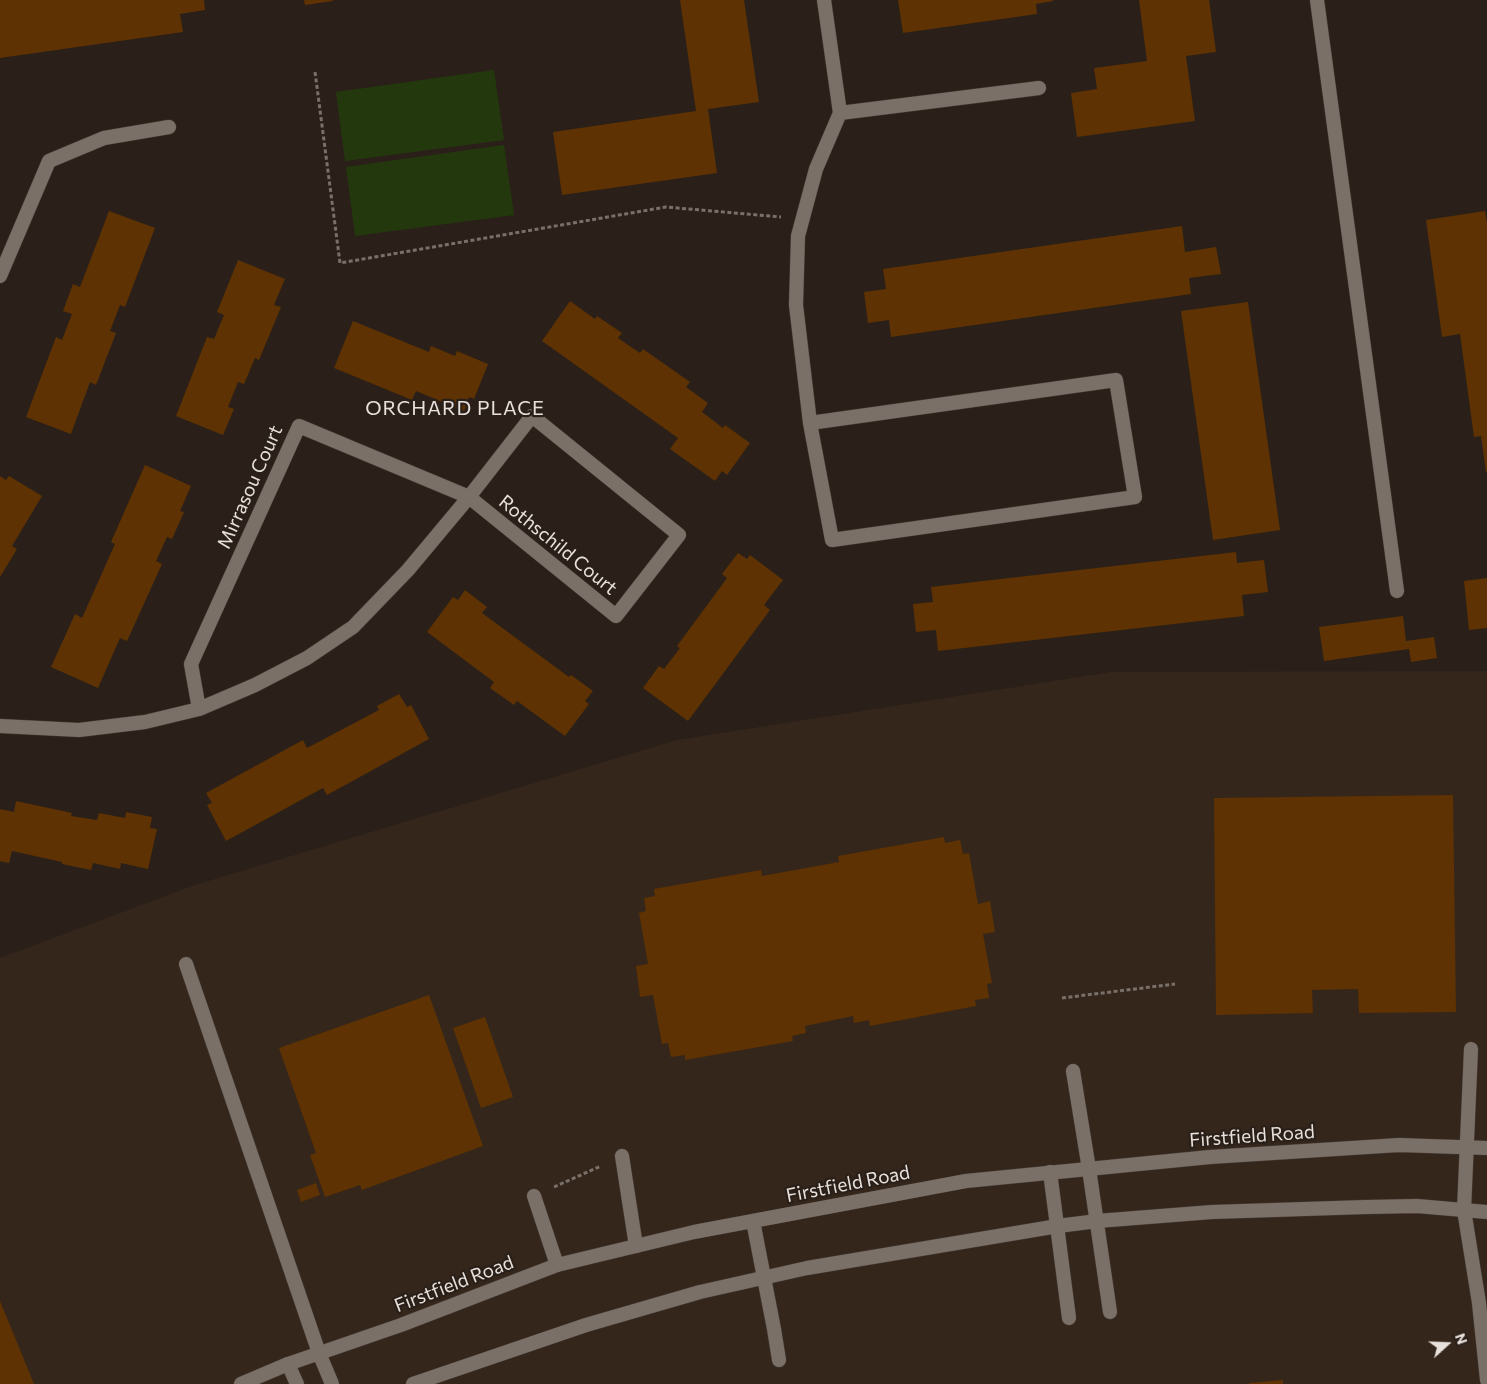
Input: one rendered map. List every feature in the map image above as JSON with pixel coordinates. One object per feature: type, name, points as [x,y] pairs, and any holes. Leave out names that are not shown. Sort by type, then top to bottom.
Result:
[{"type":"street","points":[[810,424],[1116,380],[1134,497],[832,540],[810,424],[796,305],[798,236],[816,169],[840,113],[824,0]]},
{"type":"street","points":[[1317,0],[1397,591]]},
{"type":"street","points":[[840,113],[1039,88]]},
{"type":"street","points":[[0,276],[49,161],[104,138],[168,127]]},
{"type":"street","name":"Rothschild Court","points":[[532,416],[679,536],[616,616],[469,497],[532,416]]},
{"type":"street","name":"Mirrasou Court","points":[[199,709],[191,664],[298,426],[469,497]]},
{"type":"street","points":[[0,726],[80,730],[145,722],[199,709],[255,685],[307,658],[353,627],[408,570],[469,497]]},
{"type":"street","points":[[186,964],[319,1353],[332,1384]]},
{"type":"street","points":[[1471,1049],[1464,1210],[1483,1303],[1487,1380]]},
{"type":"street","points":[[1074,1071],[1110,1312]]},
{"type":"street","name":"Firstfield Road","points":[[242,1384],[288,1364],[401,1325],[557,1265],[694,1232],[966,1181],[1050,1172],[1210,1157],[1379,1146],[1487,1148]]},
{"type":"street","points":[[622,1156],[636,1246]]},
{"type":"street","points":[[1050,1172],[1069,1318]]},
{"type":"street","points":[[534,1196],[557,1265]]},
{"type":"street","points":[[413,1384],[586,1325],[700,1292],[807,1268],[1058,1226],[1212,1212],[1417,1206],[1487,1212]]},
{"type":"street","points":[[753,1221],[779,1360]]},
{"type":"street","points":[[288,1364],[297,1384]]},
{"type":"path","points":[[315,72],[340,263],[666,207],[803,219]]},
{"type":"path","points":[[1062,998],[1174,984]]},
{"type":"path","points":[[534,1196],[622,1156]]},
{"type":"shaded area","points":[[1487,671],[1487,1384],[0,1384],[0,958],[195,885],[677,740],[1111,672]]},
{"type":"green space","points":[[494,70],[504,140],[345,161],[336,92]]},
{"type":"green space","points":[[504,145],[514,215],[355,236],[346,167]]},
{"type":"building","points":[[0,0],[204,0],[205,10],[180,14],[183,32],[0,58]]},
{"type":"building","points":[[304,0],[333,0],[333,1],[305,5]]},
{"type":"building","points":[[680,0],[744,0],[759,102],[708,109],[717,173],[562,195],[553,132],[696,111]]},
{"type":"building","points":[[898,0],[1053,1],[1036,4],[1037,14],[903,33]]},
{"type":"building","points":[[1139,0],[1209,0],[1216,52],[1186,56],[1195,121],[1077,137],[1071,93],[1097,89],[1094,68],[1147,61]]},
{"type":"building","points":[[109,211],[155,228],[125,307],[120,305],[110,331],[116,333],[96,385],[90,382],[71,434],[26,417],[56,337],[62,340],[72,314],[63,311],[73,284],[80,287]]},
{"type":"building","points":[[1485,211],[1487,223],[1487,472],[1481,436],[1474,437],[1460,334],[1442,337],[1426,220]]},
{"type":"building","points":[[1182,226],[1185,252],[1216,247],[1221,274],[1189,278],[1191,294],[891,337],[889,320],[868,323],[864,292],[886,289],[883,269]]},
{"type":"building","points":[[238,260],[285,279],[274,305],[281,307],[259,360],[255,358],[244,384],[238,382],[228,407],[234,409],[223,435],[176,416],[207,337],[214,339],[224,315],[217,312]]},
{"type":"building","points":[[570,301],[595,319],[597,316],[622,333],[618,338],[640,353],[643,349],[690,382],[686,387],[708,403],[702,412],[723,428],[725,425],[750,443],[727,475],[722,471],[715,481],[670,449],[678,438],[542,341]]},
{"type":"building","points":[[1248,302],[1280,530],[1213,540],[1181,311]]},
{"type":"building","points":[[353,321],[429,352],[431,346],[455,356],[457,351],[488,364],[474,399],[469,397],[464,411],[416,391],[412,400],[334,368]]},
{"type":"building","points":[[145,465],[191,486],[180,511],[184,512],[172,539],[167,537],[156,561],[162,564],[127,641],[120,638],[98,688],[51,667],[75,614],[82,618],[115,544],[111,542]]},
{"type":"building","points":[[0,476],[6,480],[9,476],[42,496],[12,546],[17,549],[0,577]]},
{"type":"building","points":[[1236,552],[1237,563],[1264,560],[1268,592],[1242,595],[1244,616],[938,651],[936,630],[916,632],[913,604],[933,602],[931,587]]},
{"type":"building","points":[[738,553],[747,559],[750,555],[783,580],[764,605],[770,610],[688,721],[643,688],[659,666],[664,669],[680,648],[677,646],[727,578],[722,574]]},
{"type":"building","points":[[1487,578],[1487,628],[1469,630],[1464,581]]},
{"type":"building","points":[[465,590],[487,607],[482,613],[569,677],[571,675],[593,691],[585,701],[589,704],[565,736],[517,701],[514,705],[490,688],[494,682],[427,632],[453,597],[458,600]]},
{"type":"building","points":[[1403,616],[1406,641],[1434,637],[1437,658],[1411,662],[1409,649],[1324,661],[1319,627]]},
{"type":"building","points":[[399,694],[407,707],[411,705],[429,739],[327,795],[323,788],[226,841],[207,805],[212,803],[206,793],[303,740],[307,748],[379,710],[377,706]]},
{"type":"building","points":[[1453,795],[1456,1012],[1359,1013],[1358,989],[1312,990],[1313,1013],[1216,1015],[1214,798]]},
{"type":"building","points":[[16,801],[72,813],[71,816],[97,820],[99,813],[125,818],[126,812],[152,817],[150,828],[157,829],[148,869],[121,863],[120,869],[93,863],[91,870],[12,851],[9,863],[0,861],[0,809],[14,812]]},
{"type":"building","points":[[944,837],[945,843],[960,840],[963,854],[969,853],[978,904],[990,901],[995,932],[983,934],[992,983],[987,984],[989,998],[975,1000],[976,1006],[870,1026],[869,1020],[854,1023],[853,1016],[805,1026],[806,1033],[792,1036],[793,1041],[685,1060],[685,1055],[671,1057],[668,1043],[662,1044],[653,995],[640,997],[636,966],[648,964],[639,913],[646,911],[644,898],[655,896],[654,889],[761,870],[762,876],[839,862],[838,856]]},
{"type":"building","points":[[429,995],[483,1146],[362,1190],[360,1185],[325,1197],[310,1155],[316,1153],[279,1048]]},
{"type":"building","points":[[485,1017],[513,1097],[481,1108],[453,1028]]},
{"type":"building","points":[[316,1183],[320,1195],[301,1202],[297,1190]]},
{"type":"building","points":[[0,1301],[34,1384],[0,1384]]},
{"type":"building","points":[[1283,1380],[1283,1384],[1249,1384],[1249,1383]]},
{"type":"district","name":"ORCHARD PLACE","points":[[455,408]]}]
